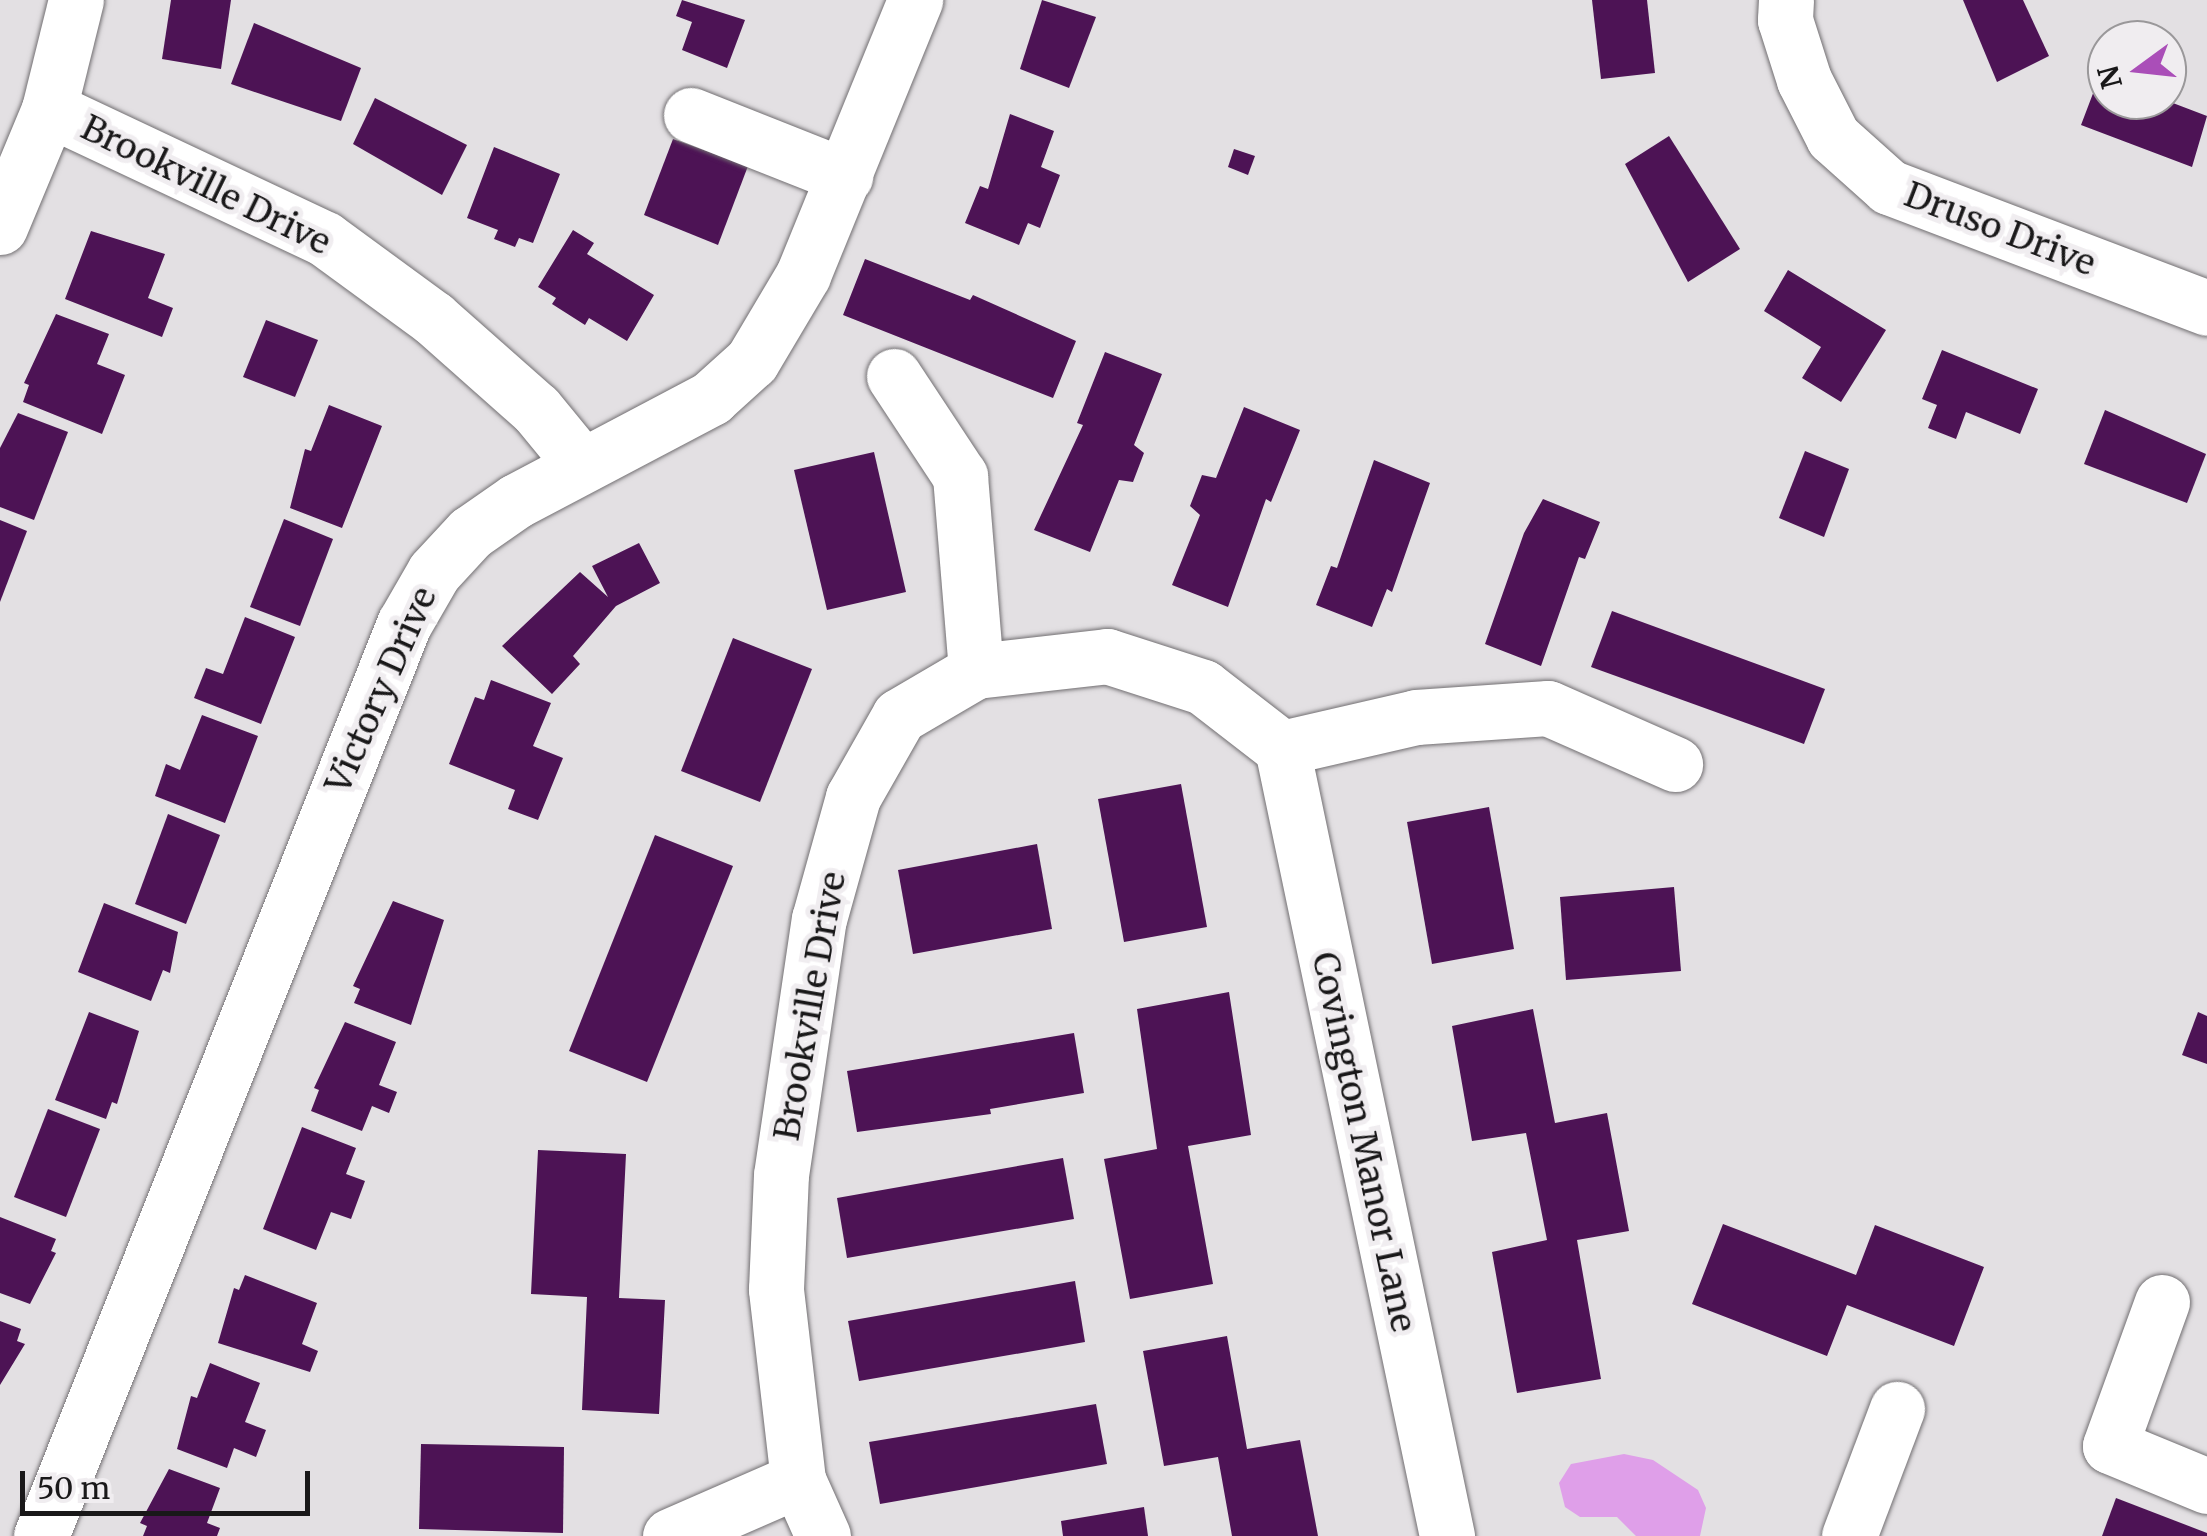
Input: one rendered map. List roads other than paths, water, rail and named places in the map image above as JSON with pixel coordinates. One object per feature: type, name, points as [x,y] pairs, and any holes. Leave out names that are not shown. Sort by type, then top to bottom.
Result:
[{"type":"street","points":[[0,227],[49,109],[76,0]]},
{"type":"street","name":"Victory Drive","points":[[41,1536],[404,624],[434,572],[470,534],[582,465],[711,398],[752,360],[803,275],[916,0]]},
{"type":"street","name":"Druso Drive","points":[[1786,0],[1785,20],[1804,80],[1833,137],[1889,186],[2207,308]]},
{"type":"street","name":"Brookville Drive","points":[[49,109],[325,238],[434,318],[536,408],[582,465]]},
{"type":"street","points":[[691,116],[845,176]]},
{"type":"street","points":[[894,376],[960,476],[976,671]]},
{"type":"street","name":"Brookville Drive","points":[[823,1536],[798,1480],[776,1289],[781,1176],[819,918],[853,797],[899,716],[976,671],[1107,656],[1203,688],[1282,748]]},
{"type":"street","points":[[1282,748],[1416,717],[1548,708],[1675,764]]},
{"type":"street","name":"Covington Manor Lane","points":[[1282,748],[1447,1536]]},
{"type":"street","points":[[2162,1302],[2110,1446],[2207,1486]]},
{"type":"street","points":[[1849,1536],[1897,1410]]},
{"type":"street","points":[[670,1536],[798,1480]]}]
